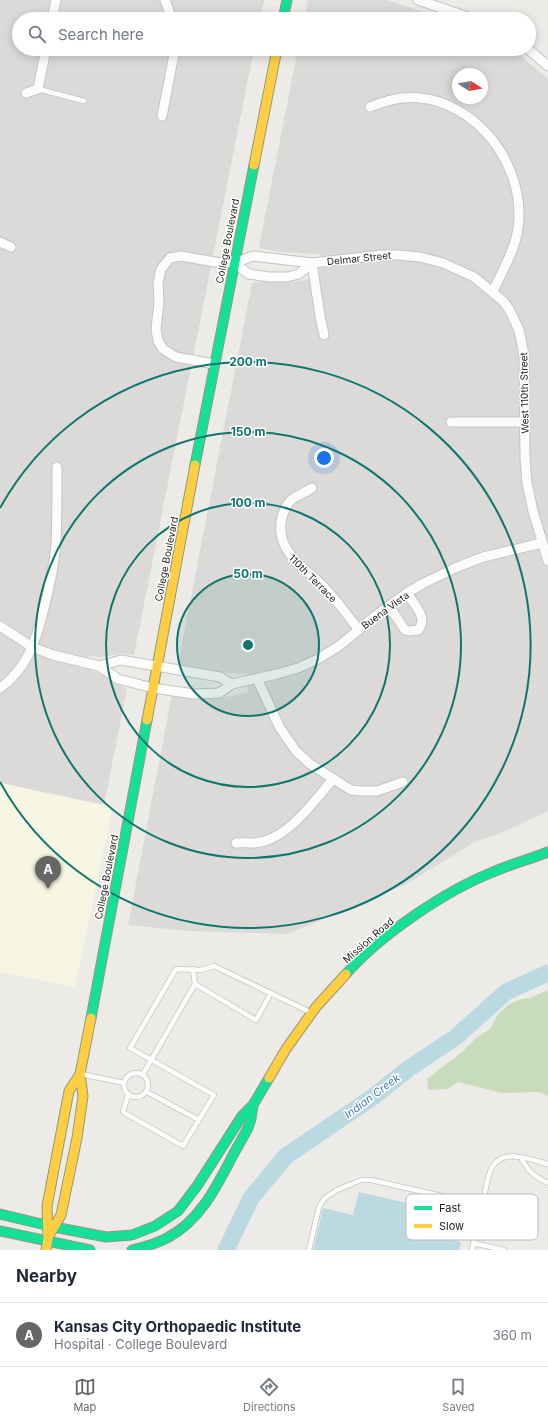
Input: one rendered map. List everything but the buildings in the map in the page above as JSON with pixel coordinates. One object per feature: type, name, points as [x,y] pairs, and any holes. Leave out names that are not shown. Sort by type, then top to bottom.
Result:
[{"type":"main road","points":[[284,12],[287,0]]},
{"type":"main road","name":"College Boulevard","points":[[51,1226],[58,1224],[62,1212],[77,1138],[83,1096],[80,1074],[214,364],[276,56]]},
{"type":"main road","name":"Mission Road","points":[[0,1214],[51,1226],[106,1236],[132,1235],[155,1226],[178,1211],[198,1186],[242,1116],[253,1105],[286,1048],[312,1013],[349,970],[385,937],[458,889],[492,872],[548,852]]},
{"type":"main road","name":"College Boulevard","points":[[47,1246],[51,1226],[47,1206],[69,1091],[80,1074]]},
{"type":"main road","name":"Mission Road","points":[[132,1250],[156,1244],[172,1236],[193,1220],[216,1187],[250,1122],[253,1105]]},
{"type":"main road","points":[[0,1231],[47,1246],[90,1250]]},
{"type":"street","points":[[53,12],[56,0]]},
{"type":"street","points":[[165,0],[169,12]]},
{"type":"street","points":[[418,0],[453,12]]},
{"type":"street","points":[[26,93],[38,89],[45,56]]},
{"type":"street","points":[[162,116],[174,56]]},
{"type":"street","points":[[536,56],[548,66]]},
{"type":"street","points":[[370,107],[390,100],[402,98],[418,98],[436,102],[454,108],[470,118],[487,133],[500,149],[510,168],[515,185],[519,218],[511,254],[493,291]]},
{"type":"street","points":[[0,242],[11,246]]},
{"type":"street","name":"Delmar Street","points":[[234,262],[253,256],[312,263],[382,255],[420,257],[444,263],[465,272],[493,291]]},
{"type":"street","points":[[214,364],[176,357],[163,349],[158,341],[156,329],[159,303],[158,283],[161,269],[170,258],[181,256],[215,262],[234,262]]},
{"type":"street","name":"Delmar Street","points":[[234,262],[249,274],[269,277],[287,277],[299,274],[312,263]]},
{"type":"street","points":[[312,263],[324,335]]},
{"type":"street","name":"West 110th Street","points":[[493,291],[503,301],[508,309],[519,330],[523,345],[525,459],[527,482],[532,512],[548,561]]},
{"type":"street","points":[[451,422],[524,422]]},
{"type":"street","points":[[0,688],[18,671],[27,658],[44,609],[53,564],[57,512],[57,467]]},
{"type":"street","name":"110th Terrace","points":[[312,488],[290,501],[285,508],[280,530],[282,542],[288,553],[326,590],[359,630]]},
{"type":"street","name":"Buena Vista","points":[[99,666],[118,679],[152,688],[194,694],[220,693],[232,684],[298,668],[318,659],[340,646],[407,593],[455,568],[484,557],[542,543]]},
{"type":"street","points":[[389,606],[405,630],[418,630],[421,627],[422,618],[407,593]]},
{"type":"street","points":[[0,626],[32,647],[53,655],[99,666],[121,660],[220,677],[232,684]]},
{"type":"street","points":[[257,679],[280,728],[292,745],[310,764],[351,790],[377,791],[403,782]]},
{"type":"street","points":[[236,843],[251,844],[263,842],[280,834],[310,807],[333,779]]},
{"type":"lane","points":[[38,89],[84,101]]},
{"type":"lane","points":[[128,1095],[123,1112],[183,1146],[214,1095],[130,1048],[176,969],[201,970],[214,966],[312,1013]]},
{"type":"lane","points":[[143,1074],[195,984],[193,969]]},
{"type":"lane","points":[[195,984],[256,1020],[271,993]]},
{"type":"lane","points":[[80,1074],[124,1083]]},
{"type":"lane","points":[[131,1074],[143,1074],[148,1080],[149,1088],[147,1092],[140,1097],[132,1097],[128,1095],[125,1091],[124,1083],[128,1076],[131,1074]]},
{"type":"lane","points":[[147,1092],[199,1120]]},
{"type":"lane","points":[[485,1194],[492,1167],[497,1161],[506,1156],[548,1164]]},
{"type":"lane","points":[[522,1158],[528,1169],[535,1177],[548,1183]]},
{"type":"lane","points":[[309,1250],[319,1207],[325,1198],[337,1190],[360,1180],[371,1180],[433,1194]]},
{"type":"lane","points":[[472,1250],[474,1240]]},
{"type":"lane","points":[[473,1243],[504,1250]]},
{"type":"shaded area","points":[[0,0],[264,0],[261,12],[12,12],[12,56],[253,56],[134,655],[121,654],[99,657],[89,656],[87,668],[105,676],[127,689],[104,805],[0,783]]},
{"type":"shaded area","points":[[308,0],[386,0],[424,12],[305,12]]},
{"type":"shaded area","points":[[297,56],[521,56],[548,79],[548,811],[499,834],[475,842],[408,883],[288,934],[188,931],[128,925],[172,694],[196,697],[222,697],[248,692],[247,674],[227,673],[178,664],[252,283],[266,281],[291,282],[319,276],[320,254],[280,252],[262,249],[259,246]]},
{"type":"shaded area","points":[[0,783],[113,807],[75,987],[0,972]]},
{"type":"green space","points":[[548,990],[548,1096],[539,1092],[502,1093],[458,1082],[447,1089],[428,1090],[427,1079],[462,1052],[476,1038],[490,1029],[497,1016],[508,1005]]},
{"type":"water","points":[[359,1192],[406,1203],[406,1240],[453,1240],[461,1242],[459,1250],[313,1250],[323,1208],[353,1215]]},
{"type":"waterway","name":"Indian Creek","points":[[226,1250],[251,1198],[286,1156],[373,1097],[408,1069],[456,1037],[506,992],[548,973]]},
{"type":"traffic: fast","points":[[284,12],[287,0]]},
{"type":"traffic: fast","points":[[195,465],[254,165]]},
{"type":"traffic: fast","points":[[91,1018],[147,720]]},
{"type":"traffic: fast","points":[[346,974],[377,944],[434,902],[474,880],[507,866],[548,852]]},
{"type":"traffic: fast","points":[[0,1214],[54,1227],[106,1237],[132,1235],[155,1226],[178,1211],[197,1186],[242,1116],[253,1105],[269,1078]]},
{"type":"traffic: fast","points":[[132,1250],[154,1244],[167,1238],[179,1231],[198,1212],[221,1179],[248,1128],[253,1105]]},
{"type":"traffic: fast","points":[[0,1231],[90,1250]]},
{"type":"traffic: slow","points":[[254,165],[276,56]]},
{"type":"traffic: slow","points":[[147,720],[195,465]]},
{"type":"traffic: slow","points":[[269,1078],[286,1049],[316,1007],[346,974]]},
{"type":"traffic: slow","points":[[46,1250],[48,1238],[47,1206],[69,1091],[80,1074],[91,1018]]},
{"type":"traffic: slow","points":[[50,1234],[61,1215],[77,1138],[83,1096],[80,1074]]},
{"type":"place","name":"Kansas City Orthopaedic Institute","points":[[48,889]]}]
